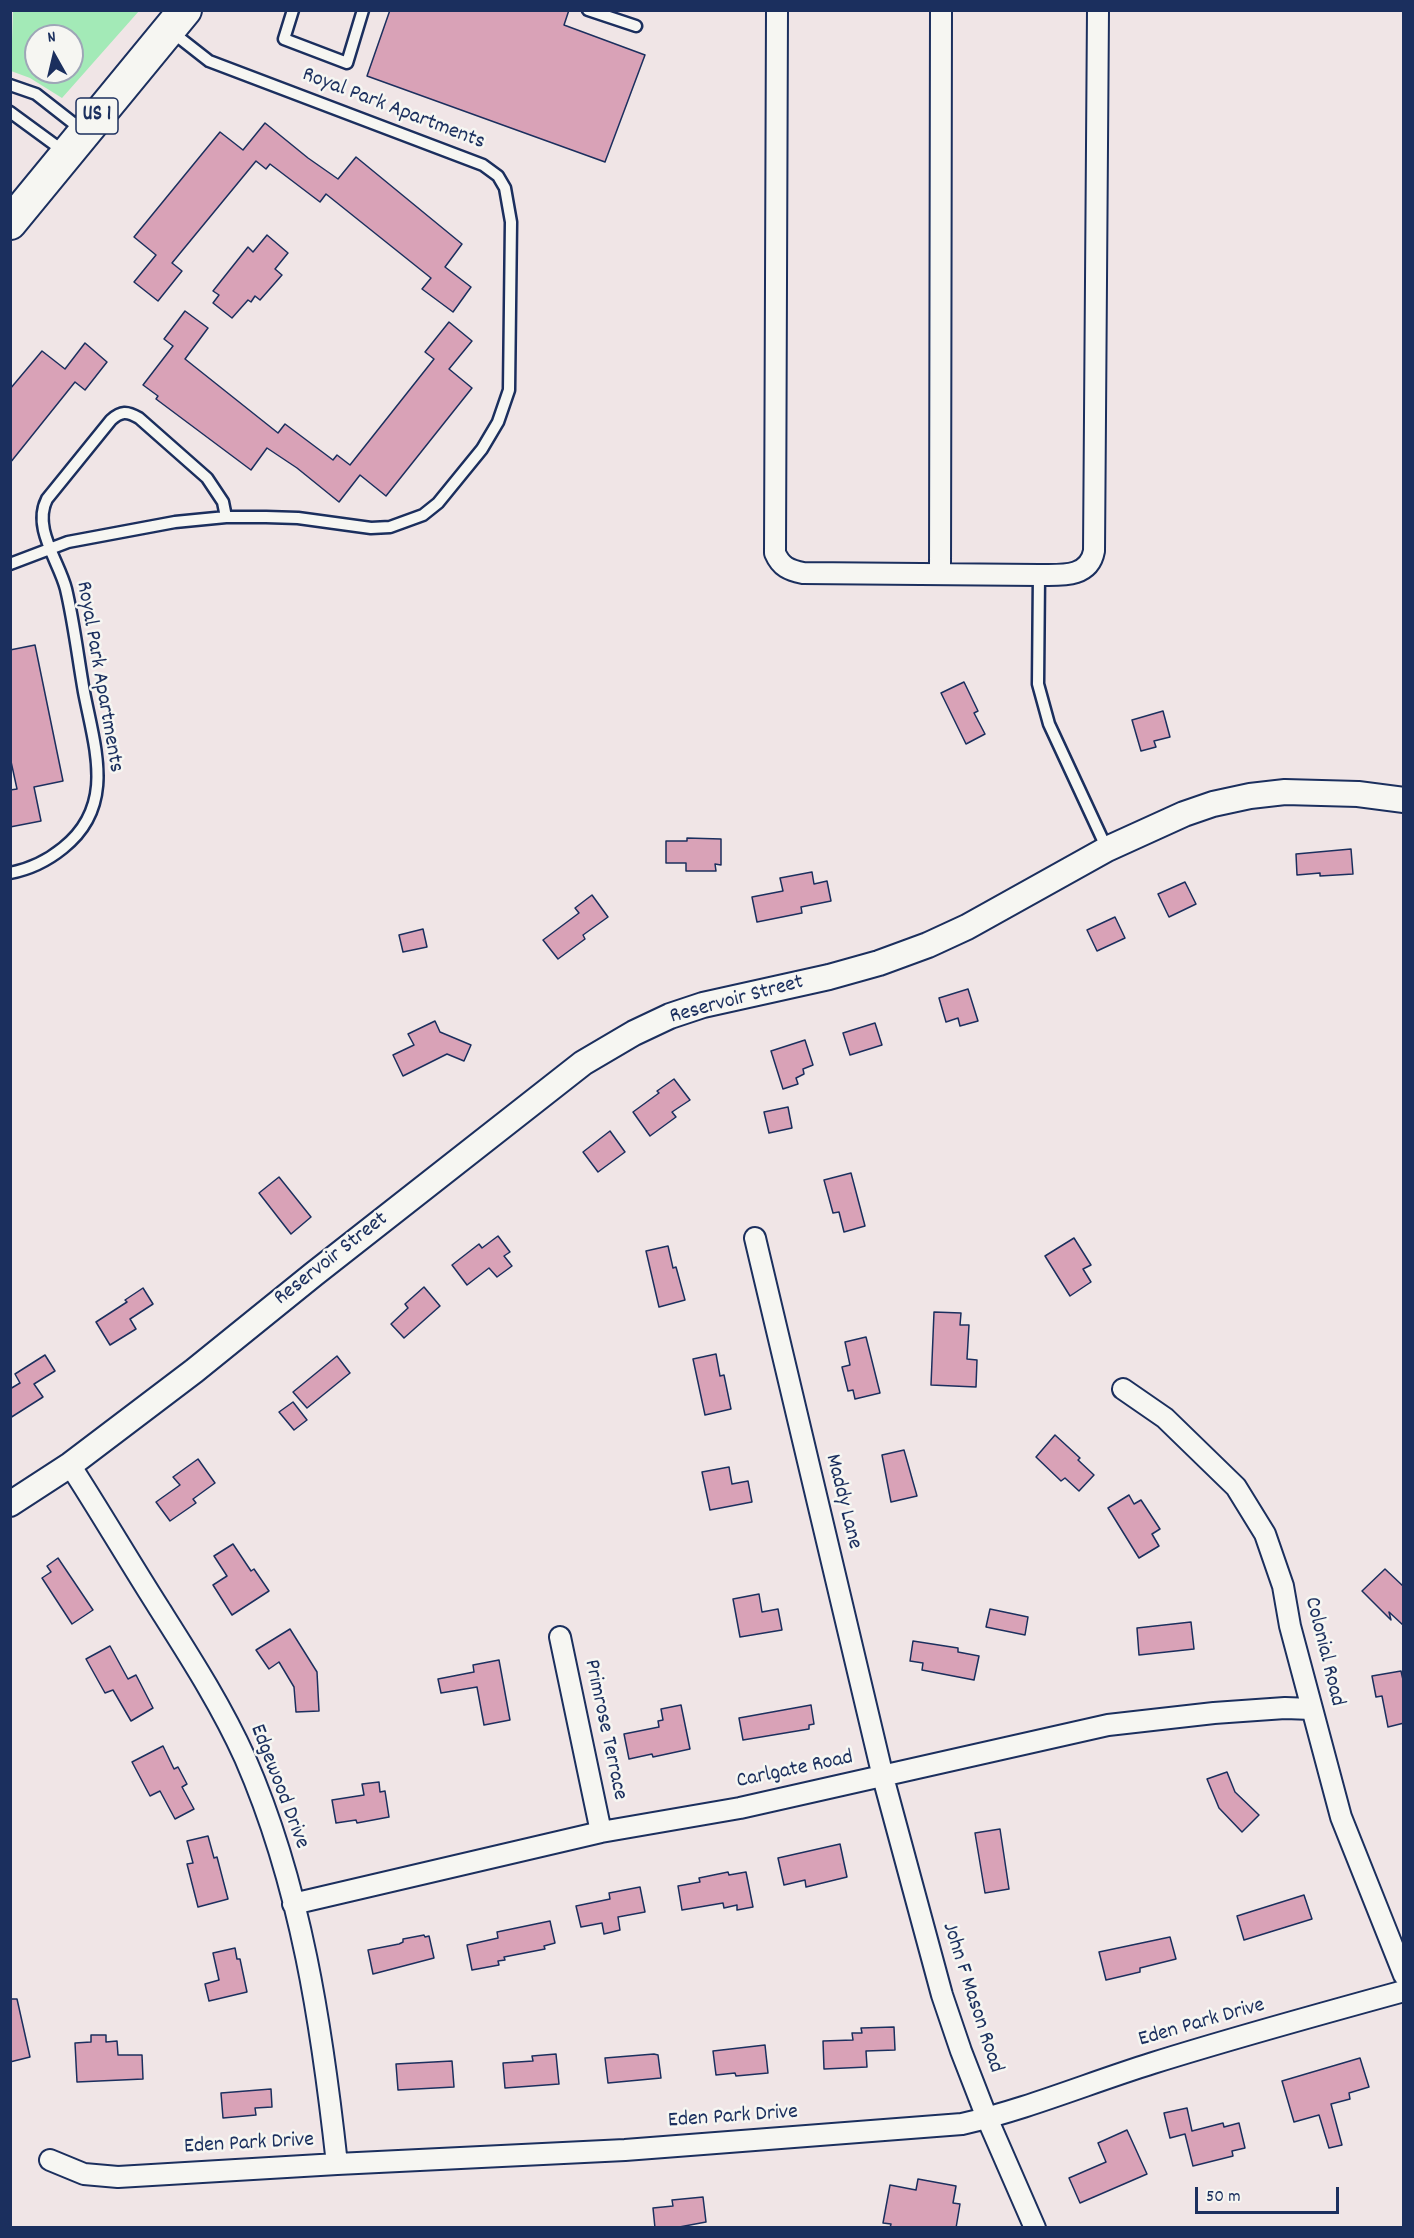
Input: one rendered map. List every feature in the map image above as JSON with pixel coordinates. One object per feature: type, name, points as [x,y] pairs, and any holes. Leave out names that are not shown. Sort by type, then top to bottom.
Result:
[{"type":"main road","name":"US 1","points":[[10,223],[177,20]]},
{"type":"street","points":[[777,10],[775,553],[779,564],[789,570],[803,573],[1039,575],[1066,575],[1080,572],[1089,564],[1094,551],[1098,10]]},
{"type":"street","points":[[940,10],[940,573]]},
{"type":"street","name":"Reservoir Street","points":[[10,1504],[70,1466],[194,1371],[513,1117],[583,1063],[610,1046],[670,1016],[703,1005],[829,977],[879,963],[928,945],[967,927],[1107,849],[1184,814],[1229,800],[1285,792],[1321,792],[1404,800]]},
{"type":"street","name":"Maddy Lane","points":[[755,1239],[883,1777]]},
{"type":"street","name":"Colonial Road","points":[[1124,1389],[1165,1418],[1236,1487],[1265,1534],[1283,1586],[1290,1626],[1341,1817],[1404,1975]]},
{"type":"street","name":"Edgewood Drive","points":[[70,1466],[219,1707],[255,1784],[293,1904],[318,2012],[337,2164]]},
{"type":"street","name":"Primrose Terrace","points":[[560,1637],[601,1832]]},
{"type":"street","name":"Carlgate Road","points":[[293,1904],[601,1832],[740,1808],[1108,1725],[1235,1712],[1311,1709]]},
{"type":"street","name":"John F Mason Road","points":[[883,1777],[933,1968],[987,2118],[1035,2228]]},
{"type":"street","name":"Eden Park Drive","points":[[50,2160],[84,2174],[118,2178],[337,2164],[625,2150],[962,2124],[987,2118],[1153,2063],[1404,1991]]},
{"type":"lane","points":[[293,10],[284,39],[347,63],[363,10]]},
{"type":"lane","points":[[588,10],[636,26]]},
{"type":"lane","name":"Royal Park Apartments","points":[[10,873],[36,866],[53,856],[76,837],[90,818],[98,785],[94,747],[66,588],[50,548],[77,540],[138,528],[226,517],[298,518],[353,526],[390,527],[423,515],[438,503],[482,449],[498,422],[509,390],[511,222],[506,188],[498,176],[483,165],[208,61],[177,20]]},
{"type":"lane","points":[[10,85],[36,94],[76,143]]},
{"type":"lane","points":[[10,112],[76,143]]},
{"type":"lane","points":[[10,564],[50,548],[42,519],[43,507],[47,499],[119,413],[129,412],[139,418],[207,478],[223,502],[226,517]]},
{"type":"lane","points":[[1039,575],[1038,684],[1040,698],[1049,724],[1107,849]]},
{"type":"green space","points":[[13,10],[139,11],[84,73],[84,24],[24,24],[24,76],[11,71]]},
{"type":"green space","points":[[40,84],[74,84],[62,98]]},
{"type":"building","points":[[390,10],[569,10],[564,25],[645,55],[605,162],[367,76]]},
{"type":"building","points":[[265,123],[338,179],[356,157],[462,244],[445,267],[471,287],[453,312],[422,289],[431,278],[326,194],[320,202],[270,164],[266,169],[256,161],[172,263],[182,271],[158,301],[134,282],[156,255],[134,237],[220,132],[243,150]]},
{"type":"building","points":[[267,235],[288,253],[275,269],[282,275],[260,300],[255,296],[251,302],[248,300],[232,318],[213,303],[219,295],[213,291],[248,247],[253,252]]},
{"type":"building","points":[[185,311],[208,328],[185,359],[278,433],[285,424],[333,460],[337,455],[350,465],[434,359],[425,352],[449,322],[472,341],[449,369],[472,388],[386,496],[360,475],[339,502],[297,468],[267,448],[251,470],[156,399],[158,396],[143,385],[173,346],[164,339]]},
{"type":"building","points":[[85,343],[107,362],[85,390],[75,382],[10,463],[10,389],[42,351],[65,369]]},
{"type":"building","points":[[35,645],[63,781],[34,787],[41,821],[10,827],[10,790],[17,789],[10,757],[10,650]]},
{"type":"building","points":[[964,682],[978,711],[974,713],[985,734],[966,744],[941,693]]},
{"type":"building","points":[[1163,711],[1170,737],[1154,741],[1156,747],[1141,751],[1132,720]]},
{"type":"building","points":[[687,838],[721,839],[721,865],[715,864],[716,871],[686,871],[686,863],[666,863],[666,841],[687,841]]},
{"type":"building","points":[[1351,849],[1353,874],[1297,875],[1296,854]]},
{"type":"building","points":[[812,872],[814,884],[827,881],[831,901],[801,907],[802,913],[757,922],[752,897],[783,891],[780,878]]},
{"type":"building","points":[[1185,882],[1196,904],[1169,917],[1158,894]]},
{"type":"building","points":[[592,895],[608,917],[583,935],[585,939],[558,959],[543,940],[579,913],[575,908]]},
{"type":"building","points":[[1115,917],[1125,938],[1097,951],[1087,930]]},
{"type":"building","points":[[423,929],[427,947],[403,952],[399,935]]},
{"type":"building","points":[[968,989],[978,1021],[960,1026],[958,1018],[946,1022],[939,998]]},
{"type":"building","points":[[435,1021],[440,1032],[471,1045],[464,1061],[447,1054],[403,1076],[393,1055],[414,1045],[408,1034]]},
{"type":"building","points":[[875,1023],[882,1045],[850,1055],[843,1033]]},
{"type":"building","points":[[805,1040],[813,1065],[803,1069],[804,1074],[796,1078],[798,1084],[783,1089],[771,1051]]},
{"type":"building","points":[[674,1079],[690,1100],[672,1112],[676,1117],[650,1136],[633,1112]]},
{"type":"building","points":[[788,1107],[792,1128],[769,1133],[764,1112]]},
{"type":"building","points":[[610,1131],[625,1152],[598,1172],[583,1152]]},
{"type":"building","points":[[851,1173],[865,1226],[844,1232],[839,1212],[833,1213],[824,1180]]},
{"type":"building","points":[[279,1177],[311,1217],[291,1234],[259,1193]]},
{"type":"building","points":[[498,1236],[510,1252],[504,1256],[512,1266],[497,1277],[489,1268],[467,1285],[452,1265],[479,1244],[482,1248]]},
{"type":"building","points":[[1074,1238],[1091,1265],[1083,1269],[1091,1282],[1070,1296],[1045,1256]]},
{"type":"building","points":[[668,1246],[673,1268],[676,1267],[685,1300],[659,1307],[646,1251]]},
{"type":"building","points":[[424,1287],[440,1306],[404,1338],[391,1324],[408,1308],[405,1304]]},
{"type":"building","points":[[143,1288],[153,1304],[130,1319],[136,1329],[110,1345],[96,1322],[127,1302],[125,1300]]},
{"type":"building","points":[[934,1312],[961,1313],[960,1325],[969,1325],[967,1359],[977,1360],[976,1387],[931,1385]]},
{"type":"building","points":[[866,1337],[880,1393],[855,1399],[853,1390],[848,1391],[842,1367],[850,1365],[845,1342]]},
{"type":"building","points":[[716,1354],[720,1376],[724,1375],[731,1409],[705,1415],[693,1359]]},
{"type":"building","points":[[45,1355],[55,1371],[34,1384],[43,1397],[10,1418],[10,1389],[20,1383],[15,1374]]},
{"type":"building","points":[[337,1356],[350,1373],[307,1408],[293,1392]]},
{"type":"building","points":[[293,1402],[307,1420],[294,1430],[279,1412]]},
{"type":"building","points":[[1055,1435],[1080,1458],[1078,1460],[1094,1475],[1079,1491],[1065,1478],[1061,1481],[1036,1457]]},
{"type":"building","points":[[904,1450],[917,1496],[891,1502],[882,1455]]},
{"type":"building","points":[[198,1459],[215,1483],[193,1499],[196,1503],[170,1521],[156,1502],[180,1485],[173,1477]]},
{"type":"building","points":[[729,1467],[732,1484],[748,1481],[752,1502],[710,1510],[702,1472]]},
{"type":"building","points":[[1129,1495],[1134,1504],[1141,1500],[1160,1529],[1152,1534],[1159,1546],[1139,1558],[1108,1508]]},
{"type":"building","points":[[233,1544],[251,1571],[254,1569],[269,1591],[232,1615],[213,1585],[227,1576],[214,1556]]},
{"type":"building","points":[[58,1558],[93,1610],[72,1624],[42,1578],[51,1572],[47,1566]]},
{"type":"building","points":[[1385,1569],[1404,1587],[1404,1626],[1389,1612],[1391,1620],[1362,1591]]},
{"type":"building","points":[[759,1594],[762,1612],[778,1609],[782,1630],[740,1637],[733,1599]]},
{"type":"building","points":[[990,1609],[1028,1617],[1025,1635],[986,1627]]},
{"type":"building","points":[[1191,1622],[1194,1649],[1139,1655],[1137,1628]]},
{"type":"building","points":[[290,1629],[317,1672],[319,1711],[296,1712],[294,1687],[279,1662],[269,1669],[256,1650]]},
{"type":"building","points":[[913,1641],[958,1648],[958,1652],[979,1656],[974,1680],[922,1670],[923,1663],[910,1661]]},
{"type":"building","points":[[110,1646],[128,1679],[136,1675],[153,1708],[131,1721],[113,1690],[105,1693],[86,1659]]},
{"type":"building","points":[[499,1660],[510,1720],[484,1725],[477,1687],[441,1693],[438,1679],[474,1672],[473,1665]]},
{"type":"building","points":[[1401,1671],[1404,1684],[1404,1723],[1388,1727],[1382,1696],[1376,1697],[1372,1676]]},
{"type":"building","points":[[681,1705],[690,1749],[653,1757],[652,1754],[629,1759],[624,1734],[659,1727],[658,1721],[663,1720],[661,1709]]},
{"type":"building","points":[[811,1705],[814,1724],[809,1725],[809,1729],[743,1740],[739,1718]]},
{"type":"building","points":[[163,1746],[174,1769],[178,1767],[187,1784],[182,1787],[194,1809],[175,1819],[160,1791],[150,1796],[132,1762]]},
{"type":"building","points":[[1227,1772],[1235,1792],[1259,1815],[1242,1832],[1219,1808],[1207,1779]]},
{"type":"building","points":[[379,1782],[380,1792],[385,1791],[389,1817],[357,1823],[356,1820],[336,1823],[332,1800],[364,1795],[362,1784]]},
{"type":"building","points":[[1000,1829],[1009,1889],[985,1893],[975,1833]]},
{"type":"building","points":[[208,1836],[214,1858],[217,1857],[228,1899],[198,1907],[187,1864],[193,1863],[187,1841]]},
{"type":"building","points":[[840,1844],[847,1877],[806,1887],[805,1880],[784,1885],[778,1858]]},
{"type":"building","points":[[728,1872],[729,1875],[746,1872],[753,1907],[737,1910],[737,1905],[724,1908],[723,1903],[682,1910],[678,1886],[700,1882],[699,1878]]},
{"type":"building","points":[[640,1887],[645,1912],[618,1917],[620,1930],[604,1934],[602,1923],[581,1927],[576,1906],[610,1899],[609,1893]]},
{"type":"building","points":[[1304,1895],[1312,1919],[1244,1940],[1237,1916]]},
{"type":"building","points":[[550,1921],[555,1943],[544,1946],[545,1949],[504,1957],[505,1960],[498,1961],[499,1965],[472,1970],[467,1945],[498,1938],[497,1932]]},
{"type":"building","points":[[429,1936],[434,1958],[373,1974],[368,1950],[399,1944],[403,1942],[403,1939]]},
{"type":"building","points":[[1170,1937],[1176,1959],[1140,1968],[1140,1972],[1106,1980],[1099,1952]]},
{"type":"building","points":[[235,1948],[237,1959],[240,1959],[247,1992],[209,2001],[205,1984],[219,1980],[213,1953]]},
{"type":"building","points":[[10,1999],[17,1999],[30,2057],[10,2062]]},
{"type":"building","points":[[894,2027],[895,2050],[866,2051],[867,2067],[824,2069],[823,2041],[853,2040],[852,2033],[862,2033],[861,2028]]},
{"type":"building","points":[[91,2035],[106,2035],[106,2042],[117,2041],[118,2055],[142,2055],[143,2079],[77,2082],[75,2043],[91,2042]]},
{"type":"building","points":[[765,2045],[768,2073],[716,2075],[713,2051]]},
{"type":"building","points":[[556,2054],[559,2084],[505,2088],[503,2063],[533,2061],[532,2056]]},
{"type":"building","points":[[658,2055],[661,2078],[608,2083],[605,2058]]},
{"type":"building","points":[[1360,2058],[1369,2087],[1349,2093],[1350,2099],[1331,2104],[1342,2145],[1329,2148],[1319,2115],[1294,2122],[1282,2081]]},
{"type":"building","points":[[452,2061],[454,2087],[398,2090],[396,2064]]},
{"type":"building","points":[[271,2089],[272,2107],[255,2108],[256,2115],[223,2118],[221,2093]]},
{"type":"building","points":[[1187,2108],[1192,2131],[1223,2123],[1224,2127],[1239,2123],[1245,2148],[1232,2151],[1233,2156],[1193,2166],[1185,2134],[1170,2138],[1164,2113]]},
{"type":"building","points":[[1127,2130],[1147,2174],[1080,2203],[1069,2178],[1106,2162],[1098,2143]]},
{"type":"building","points":[[918,2179],[956,2186],[953,2203],[960,2204],[956,2228],[890,2228],[891,2224],[883,2223],[890,2185],[916,2190]]},
{"type":"building","points":[[703,2197],[706,2222],[674,2228],[655,2228],[653,2208],[673,2206],[672,2200]]}]
